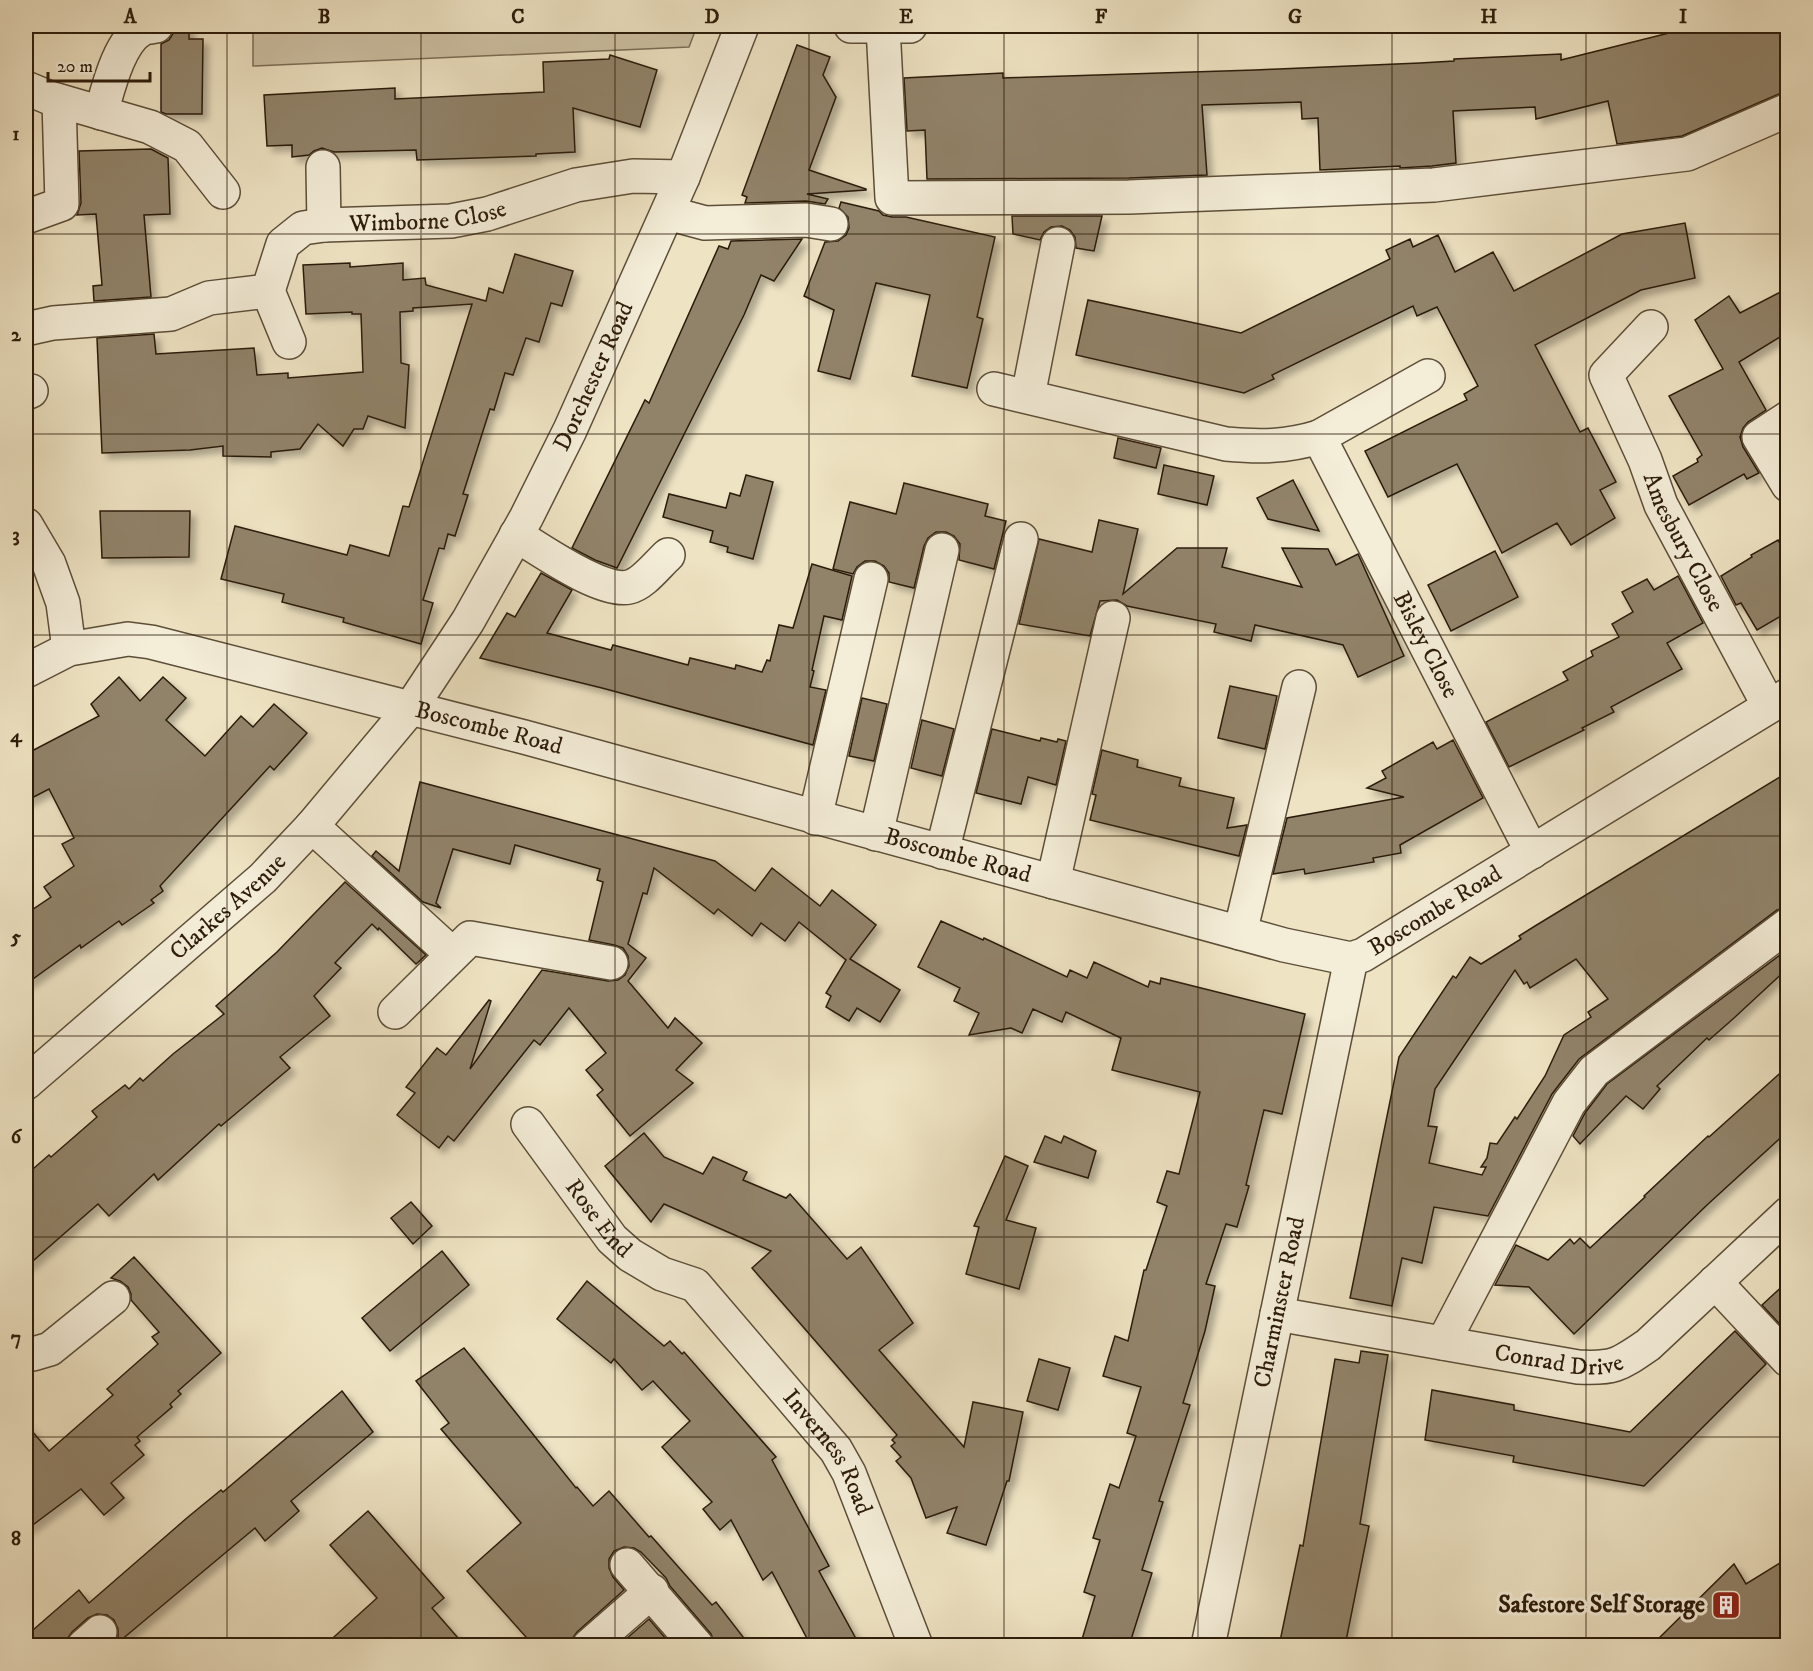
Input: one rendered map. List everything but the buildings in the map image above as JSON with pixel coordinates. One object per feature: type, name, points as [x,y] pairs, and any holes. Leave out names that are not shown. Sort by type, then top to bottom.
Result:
[{"type":"street","points":[[101,113],[114,72],[128,42],[142,30],[156,26]]},
{"type":"street","name":"Dorchester Road","points":[[410,709],[468,621],[516,535],[570,430],[668,213],[742,26]]},
{"type":"street","points":[[851,26],[896,26],[892,198],[1129,197],[1434,185],[1687,154],[1788,110]]},
{"type":"street","points":[[26,88],[59,101],[150,127],[187,146],[223,192]]},
{"type":"street","points":[[26,217],[62,204],[59,101]]},
{"type":"street","points":[[323,167],[324,225]]},
{"type":"street","name":"Wimborne Close","points":[[268,291],[283,244],[303,228],[324,225],[451,221],[487,214],[576,185],[633,176],[683,177]]},
{"type":"street","points":[[668,213],[705,223],[806,220],[831,224]]},
{"type":"street","points":[[1028,396],[1058,244]]},
{"type":"street","points":[[26,329],[53,323],[171,314],[209,298],[268,291],[289,342]]},
{"type":"street","name":"Amesbury Close","points":[[1651,327],[1606,375],[1645,460],[1660,505],[1778,700]]},
{"type":"street","points":[[994,389],[1226,444],[1263,447],[1296,444],[1319,437],[1428,376]]},
{"type":"street","points":[[1788,418],[1760,437],[1788,485]]},
{"type":"street","name":"Bisley Close","points":[[1319,437],[1532,852]]},
{"type":"street","points":[[26,525],[49,564],[63,603],[69,649]]},
{"type":"street","points":[[516,535],[590,579],[609,587],[629,587],[643,579],[668,555]]},
{"type":"street","points":[[942,852],[1022,539]]},
{"type":"street","points":[[876,834],[942,550]]},
{"type":"street","points":[[815,818],[871,579]]},
{"type":"street","points":[[1053,882],[1113,618]]},
{"type":"street","name":"Boscombe Road","points":[[26,671],[69,649],[128,639],[151,642],[524,737],[1284,945],[1351,959],[1363,955],[1778,700]]},
{"type":"street","points":[[1240,933],[1299,687]]},
{"type":"street","name":"Clarkes Avenue","points":[[26,1083],[263,878],[312,826],[410,709]]},
{"type":"street","points":[[312,826],[452,954]]},
{"type":"street","points":[[1443,1343],[1569,1103],[1594,1071],[1788,925]]},
{"type":"street","points":[[395,1012],[470,938],[611,963]]},
{"type":"street","name":"Charminster Road","points":[[1208,1646],[1351,959]]},
{"type":"street","name":"Rose End","points":[[528,1124],[612,1239],[630,1255],[662,1274],[695,1286]]},
{"type":"street","name":"Conrad Drive","points":[[1277,1314],[1578,1367],[1604,1369],[1624,1362],[1648,1345],[1788,1214]]},
{"type":"street","points":[[1715,1282],[1788,1360]]},
{"type":"street","name":"Inverness Road","points":[[695,1286],[836,1450],[849,1473],[916,1646]]},
{"type":"street","points":[[26,1353],[33,1354],[50,1349],[113,1298]]},
{"type":"street","points":[[627,1565],[697,1646]]},
{"type":"street","points":[[589,1646],[652,1592]]},
{"type":"shaded area","points":[[253,26],[697,26],[689,47],[253,66]]},
{"type":"place","name":"Safestore Self Storage","points":[[1726,1605]]}]
